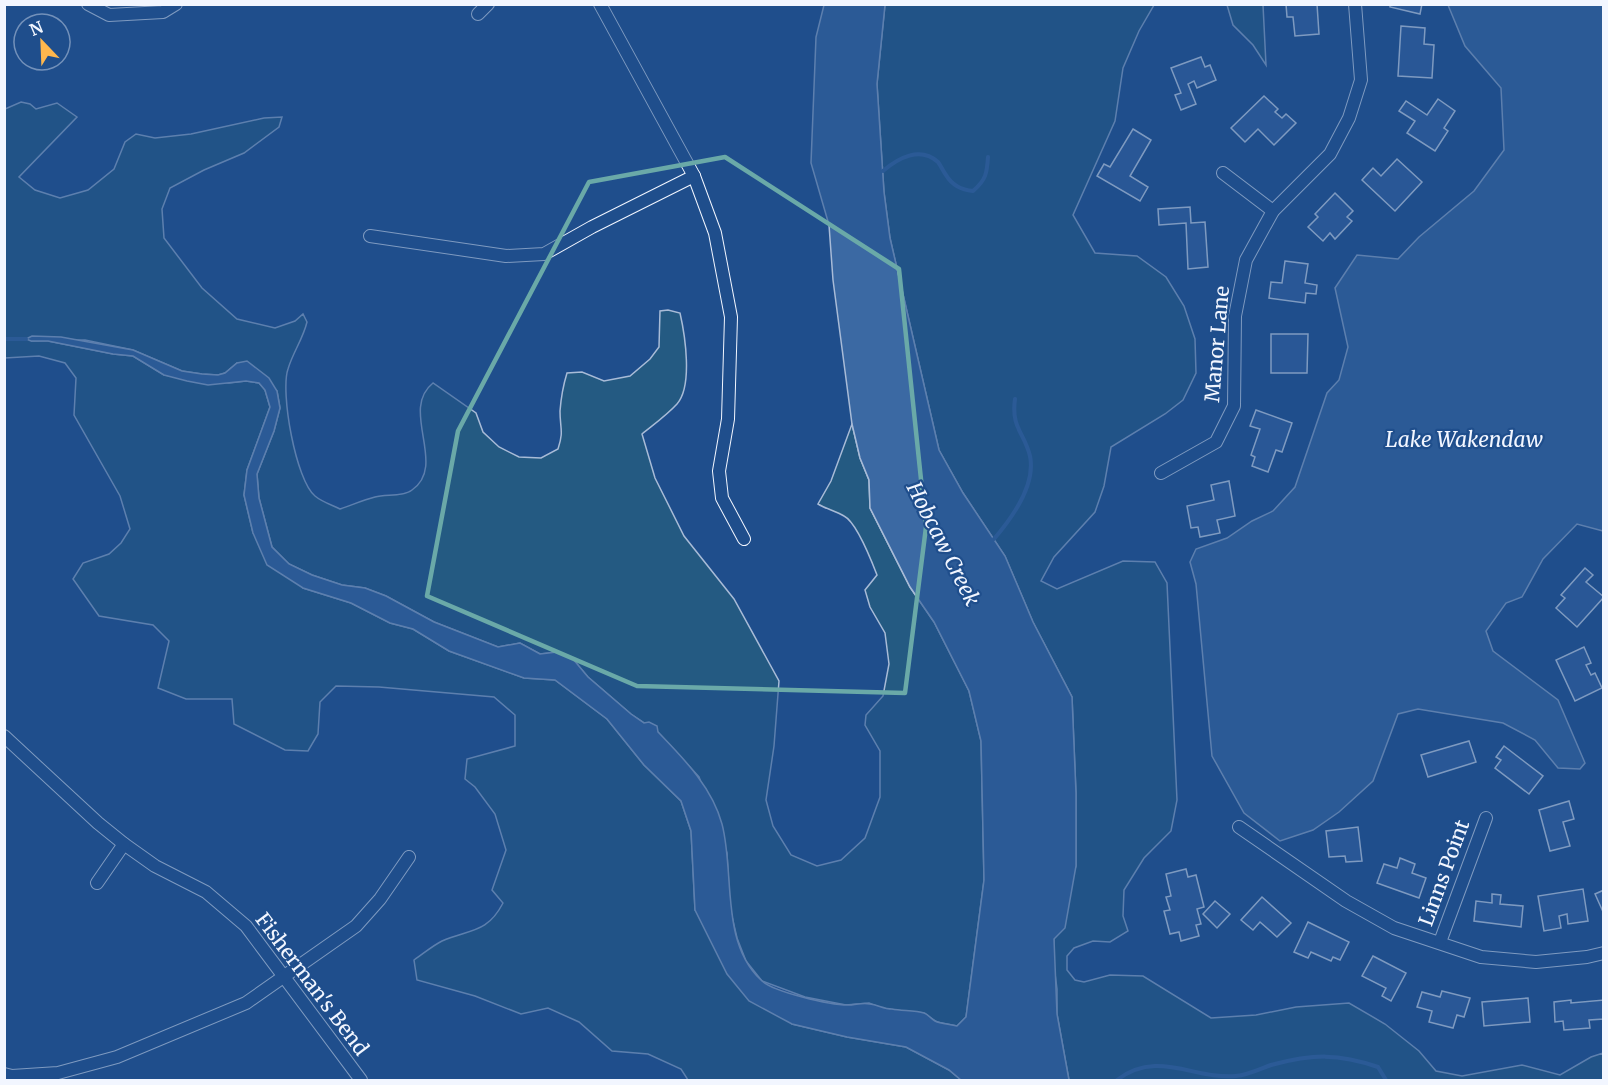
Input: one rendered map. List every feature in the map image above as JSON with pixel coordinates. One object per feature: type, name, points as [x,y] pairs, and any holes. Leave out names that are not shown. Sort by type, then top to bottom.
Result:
[{"type":"street","points":[[88,4],[110,15],[163,12],[176,4]]},
{"type":"street","points":[[478,14],[488,4]]},
{"type":"street","points":[[600,4],[694,176],[716,233],[731,316],[728,419],[719,471],[722,498],[744,539]]},
{"type":"street","name":"Manor Lane","points":[[1161,473],[1216,442],[1234,406],[1235,316],[1246,260],[1273,211],[1330,154],[1349,118],[1361,80],[1355,4]]},
{"type":"street","points":[[1223,173],[1273,211]]},
{"type":"street","points":[[370,236],[506,255],[544,254],[592,227],[694,176]]},
{"type":"street","name":"Fisherman's Bend","points":[[4,736],[124,844],[155,867],[206,892],[246,926],[361,1080]]},
{"type":"street","name":"Linns Point","points":[[1440,942],[1486,818]]},
{"type":"street","points":[[1239,827],[1346,901],[1394,928],[1480,957],[1536,962],[1587,957],[1604,952]]},
{"type":"street","points":[[97,883],[124,844]]},
{"type":"street","points":[[10,1077],[58,1073],[117,1057],[246,1003],[285,978],[356,926],[380,899],[409,856]]},
{"type":"highlighted area","points":[[725,157],[899,269],[926,527],[905,693],[637,686],[427,596],[458,431],[589,182]]},
{"type":"shaded area","points":[[885,5],[1154,5],[1139,31],[1123,68],[1115,121],[1073,215],[1095,253],[1137,256],[1166,277],[1184,306],[1195,339],[1196,373],[1183,400],[1165,414],[1111,447],[1104,486],[1095,512],[1054,557],[1041,581],[1057,589],[1123,561],[1155,562],[1167,583],[1177,800],[1171,831],[1144,858],[1124,890],[1123,916],[1128,931],[1110,942],[1093,941],[1074,948],[1067,956],[1067,970],[1075,980],[1084,982],[1110,975],[1143,976],[1211,1018],[1256,1015],[1296,1007],[1349,1003],[1385,1024],[1419,1051],[1436,1071],[1462,1076],[1522,1065],[1560,1075],[1591,1057],[1603,1053],[1603,1080],[1069,1080],[1057,1014],[1053,958],[1054,939],[1076,866],[1072,697],[1033,622],[1005,556],[963,493],[939,450],[890,238],[884,192],[877,84]]},
{"type":"shaded area","points":[[1227,5],[1263,5],[1266,65],[1253,45],[1233,25]]},
{"type":"shaded area","points":[[21,102],[30,104],[36,109],[57,103],[77,117],[19,177],[35,190],[60,198],[88,190],[114,169],[125,142],[136,134],[155,138],[191,134],[264,118],[282,117],[279,127],[244,153],[170,188],[162,209],[164,238],[202,288],[237,319],[275,328],[295,321],[303,314],[307,322],[290,363],[286,380],[291,436],[308,487],[315,496],[340,509],[375,497],[408,492],[422,479],[426,467],[426,452],[420,408],[424,394],[433,383],[476,413],[483,432],[499,447],[519,457],[541,458],[558,449],[560,443],[561,401],[567,373],[582,372],[604,381],[630,376],[650,359],[659,347],[660,311],[680,313],[686,360],[682,396],[673,408],[642,434],[655,478],[684,536],[734,599],[779,681],[774,746],[766,800],[773,826],[791,855],[817,866],[841,860],[865,838],[880,797],[880,751],[865,725],[866,715],[883,696],[889,664],[885,633],[870,607],[865,590],[877,575],[854,526],[841,514],[818,504],[831,481],[852,424],[860,458],[869,480],[870,508],[910,587],[934,622],[969,691],[981,741],[984,880],[966,1017],[957,1026],[937,1022],[924,1013],[884,1009],[869,1003],[846,1005],[805,997],[762,981],[746,961],[737,938],[730,908],[727,853],[699,777],[658,732],[631,714],[588,677],[573,659],[557,652],[540,654],[520,643],[498,647],[434,622],[386,596],[365,588],[342,585],[289,564],[272,547],[259,498],[257,474],[274,431],[280,408],[277,391],[237,363],[225,373],[202,374],[182,371],[133,350],[85,340],[31,341],[48,341],[133,356],[164,375],[229,383],[246,381],[259,383],[265,390],[270,407],[247,470],[244,495],[253,533],[303,588],[351,603],[390,623],[413,629],[449,651],[524,678],[555,680],[607,719],[644,765],[681,801],[691,831],[695,910],[792,1024],[847,1037],[906,1047],[949,1070],[961,1080],[688,1080],[681,1069],[648,1054],[612,1051],[579,1022],[548,1008],[521,1014],[475,996],[417,980],[414,960],[442,941],[484,925],[491,920],[503,903],[492,890],[506,850],[495,814],[475,787],[465,779],[467,759],[515,746],[515,715],[494,697],[379,687],[336,686],[320,702],[318,734],[308,751],[285,750],[234,724],[232,699],[186,699],[158,688],[169,641],[153,625],[99,616],[73,579],[83,563],[109,554],[121,543],[130,529],[120,496],[74,415],[76,378],[65,363],[39,356],[5,358],[5,109]]},
{"type":"water","name":"Hobcaw Creek","points":[[824,5],[885,5],[877,84],[884,192],[890,238],[939,450],[963,493],[1005,556],[1033,622],[1072,697],[1076,866],[1065,928],[1054,939],[1057,1014],[1069,1080],[961,1080],[949,1070],[906,1047],[847,1037],[792,1024],[749,1001],[727,974],[695,910],[691,831],[681,801],[644,765],[607,719],[555,680],[524,678],[449,651],[413,629],[390,623],[351,603],[303,588],[267,565],[253,533],[244,495],[247,470],[270,407],[265,390],[259,383],[246,381],[208,385],[164,375],[133,356],[26,339],[32,336],[61,337],[133,350],[182,371],[202,374],[225,373],[237,363],[247,361],[269,378],[277,391],[280,408],[274,431],[257,474],[259,498],[272,547],[289,564],[342,585],[365,588],[386,596],[434,622],[498,647],[520,643],[540,654],[557,652],[573,659],[588,677],[631,714],[644,723],[649,722],[657,726],[658,732],[704,786],[722,824],[726,843],[731,906],[739,946],[748,964],[761,980],[777,989],[816,1000],[848,1005],[867,1003],[889,1009],[920,1012],[937,1022],[957,1026],[966,1017],[984,880],[981,741],[969,691],[934,622],[910,587],[870,508],[869,480],[860,458],[852,424],[833,280],[829,225],[811,163],[816,37]]},
{"type":"water","name":"Lake Wakendaw","points":[[1448,5],[1603,5],[1603,531],[1577,524],[1543,559],[1522,597],[1506,603],[1486,631],[1493,651],[1558,700],[1585,763],[1580,769],[1558,768],[1535,740],[1503,723],[1418,709],[1398,714],[1373,781],[1339,812],[1313,830],[1280,841],[1244,813],[1212,756],[1196,584],[1190,562],[1196,549],[1227,538],[1252,521],[1273,511],[1295,487],[1327,393],[1339,380],[1348,347],[1335,288],[1357,255],[1398,259],[1419,237],[1474,191],[1504,150],[1501,88],[1465,46]]},
{"type":"building","points":[[1286,4],[1317,4],[1319,34],[1295,36],[1293,17],[1287,17]]},
{"type":"building","points":[[1390,4],[1422,4],[1420,14],[1390,7]]},
{"type":"building","points":[[1401,26],[1425,28],[1424,44],[1434,45],[1432,78],[1398,76]]},
{"type":"building","points":[[1201,57],[1205,67],[1210,65],[1216,80],[1197,88],[1194,81],[1188,84],[1196,104],[1181,110],[1175,95],[1181,93],[1171,68]]},
{"type":"building","points":[[1264,96],[1278,109],[1275,112],[1282,118],[1286,114],[1296,123],[1274,145],[1258,129],[1245,142],[1231,128]]},
{"type":"building","points":[[1438,99],[1455,111],[1444,128],[1448,131],[1435,151],[1407,133],[1415,121],[1399,111],[1406,101],[1427,115]]},
{"type":"building","points":[[1133,129],[1151,140],[1130,176],[1148,187],[1140,201],[1097,176],[1104,164],[1110,167]]},
{"type":"building","points":[[1397,159],[1422,182],[1395,211],[1362,180],[1373,168],[1381,176]]},
{"type":"building","points":[[1335,193],[1353,211],[1347,217],[1352,221],[1335,239],[1330,233],[1323,241],[1308,227],[1318,217],[1315,214]]},
{"type":"building","points":[[1190,207],[1191,223],[1205,222],[1208,267],[1188,269],[1186,223],[1159,225],[1158,209]]},
{"type":"building","points":[[1285,261],[1308,264],[1305,283],[1317,285],[1316,294],[1306,293],[1305,303],[1269,298],[1271,282],[1282,283]]},
{"type":"building","points":[[1271,334],[1308,334],[1307,373],[1271,373]]},
{"type":"building","points":[[1256,410],[1292,423],[1282,452],[1276,450],[1268,472],[1252,466],[1255,457],[1251,455],[1260,429],[1250,426]]},
{"type":"building","points":[[1229,481],[1235,516],[1217,520],[1220,533],[1200,537],[1198,527],[1191,528],[1187,506],[1214,500],[1211,485]]},
{"type":"building","points":[[1585,568],[1593,575],[1586,582],[1604,597],[1577,627],[1556,608],[1565,598],[1561,595]]},
{"type":"building","points":[[1584,647],[1591,663],[1586,665],[1591,675],[1595,673],[1602,688],[1575,701],[1556,660]]},
{"type":"building","points":[[1469,741],[1476,762],[1428,777],[1421,755]]},
{"type":"building","points":[[1504,746],[1543,776],[1529,794],[1495,768],[1501,760],[1496,757]]},
{"type":"building","points":[[1569,801],[1574,819],[1563,822],[1570,846],[1550,851],[1539,810]]},
{"type":"building","points":[[1358,827],[1362,861],[1346,862],[1345,856],[1329,857],[1326,831]]},
{"type":"building","points":[[1400,858],[1415,864],[1412,873],[1426,878],[1419,898],[1377,883],[1384,864],[1397,868]]},
{"type":"building","points":[[1186,869],[1188,877],[1196,875],[1204,907],[1197,909],[1201,924],[1196,925],[1199,936],[1181,941],[1179,932],[1170,934],[1164,911],[1170,910],[1166,897],[1171,896],[1166,874]]},
{"type":"building","points":[[1583,889],[1588,921],[1568,924],[1567,914],[1559,916],[1561,928],[1544,931],[1538,896]]},
{"type":"building","points":[[1604,890],[1604,914],[1595,894]]},
{"type":"building","points":[[1492,894],[1501,895],[1500,904],[1523,906],[1521,927],[1474,921],[1476,901],[1492,903]]},
{"type":"building","points":[[1262,897],[1291,923],[1277,937],[1260,922],[1253,930],[1241,920]]},
{"type":"building","points":[[1215,901],[1230,914],[1217,928],[1203,914]]},
{"type":"building","points":[[1308,922],[1349,942],[1340,960],[1333,957],[1331,961],[1311,952],[1308,958],[1294,952]]},
{"type":"building","points":[[1373,956],[1406,973],[1391,1001],[1382,996],[1386,988],[1362,976]]},
{"type":"building","points":[[1442,991],[1470,998],[1464,1017],[1457,1015],[1453,1028],[1429,1022],[1432,1011],[1417,1007],[1422,992],[1440,997]]},
{"type":"building","points":[[1528,998],[1530,1022],[1484,1026],[1482,1002]]},
{"type":"building","points":[[1571,1000],[1571,1003],[1604,1000],[1604,1019],[1589,1020],[1590,1028],[1564,1030],[1563,1021],[1555,1022],[1554,1002]]},
{"type":"waterway","points":[[883,171],[902,158],[917,154],[924,155],[938,162],[948,179],[954,184],[973,191],[985,176],[988,157]]},
{"type":"waterway","points":[[4,339],[26,339]]},
{"type":"waterway","points":[[994,539],[1021,500],[1031,467],[1030,456],[1016,423],[1015,399]]},
{"type":"waterway","points":[[1117,1080],[1132,1071],[1162,1066],[1205,1074],[1236,1076],[1286,1061],[1313,1057],[1338,1057],[1364,1062],[1378,1067],[1386,1080]]}]
